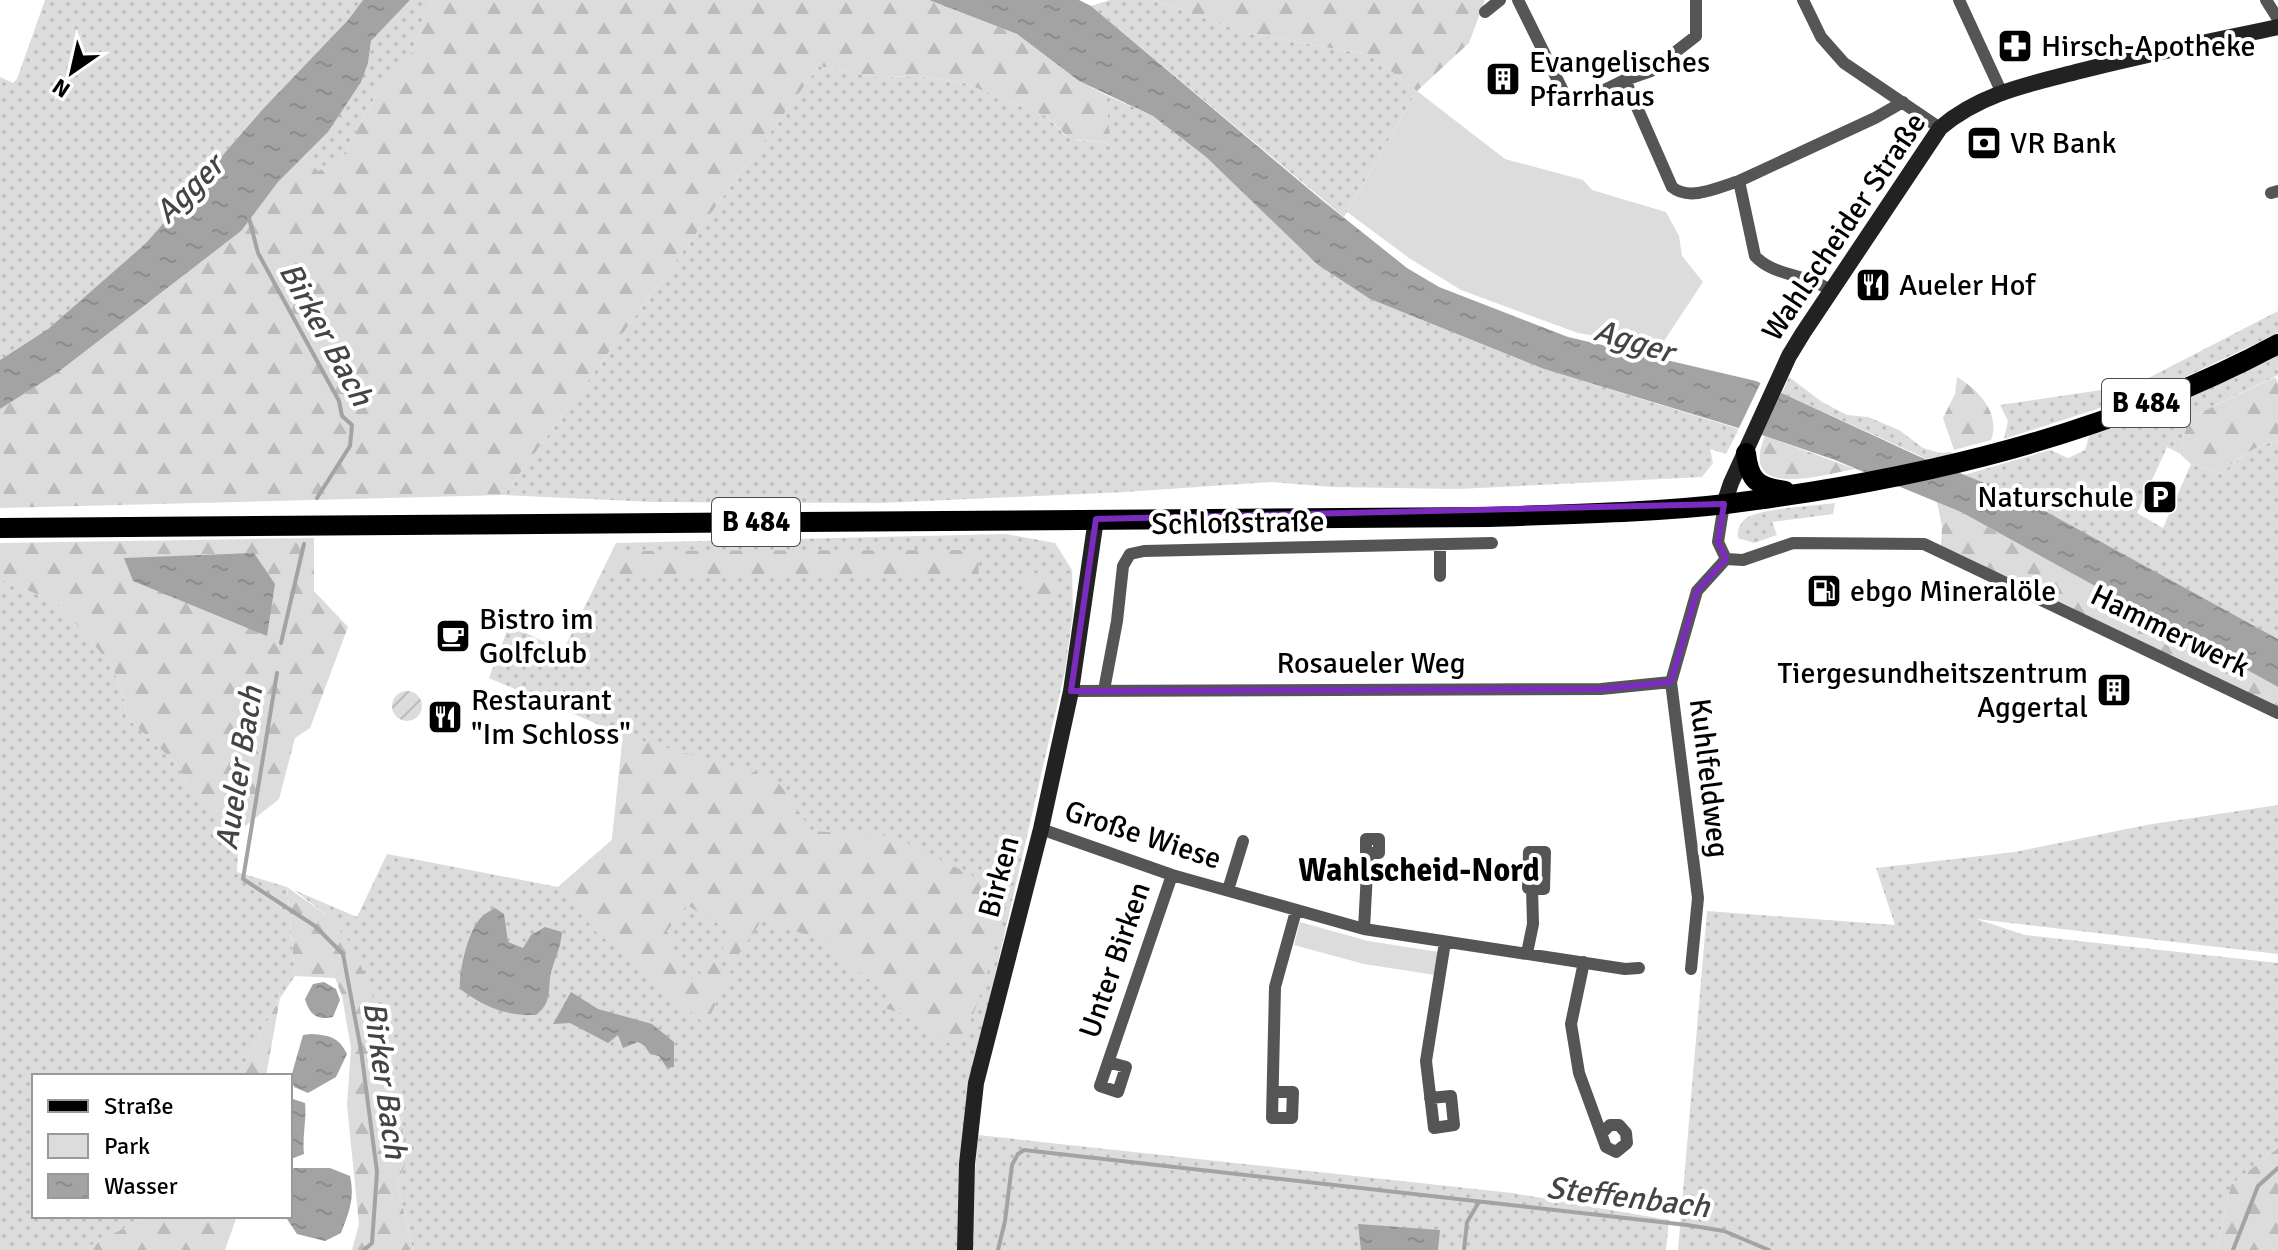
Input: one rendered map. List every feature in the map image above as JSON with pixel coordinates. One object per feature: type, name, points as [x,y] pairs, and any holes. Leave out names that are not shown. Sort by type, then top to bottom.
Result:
[{"type":"main road","name":"B 484","points":[[0,528],[1489,517],[1606,513],[1724,504],[1913,475],[2008,451],[2167,395],[2278,344]]},
{"type":"main road","points":[[1747,450],[1748,471],[1755,481],[1763,486],[1801,493]]},
{"type":"street","points":[[1485,12],[1500,0]]},
{"type":"street","points":[[1518,0],[1565,95],[1572,101],[1582,101],[1651,71],[1696,36],[1696,0]]},
{"type":"street","points":[[1803,0],[1821,37],[1844,63],[1940,128]]},
{"type":"street","points":[[1959,0],[2001,91]]},
{"type":"street","points":[[2266,0],[2278,19]]},
{"type":"street","name":"Wahlscheider Straße","points":[[1724,504],[1789,356],[1940,128],[1961,112],[2001,91],[2278,27]]},
{"type":"street","points":[[1625,80],[1672,187],[1685,194],[1701,193],[1739,181],[1903,102]]},
{"type":"street","points":[[1739,181],[1755,256],[1763,265],[1823,285],[1831,291]]},
{"type":"street","points":[[1724,504],[1718,542],[1726,559]]},
{"type":"street","name":"Birken","points":[[965,1250],[967,1164],[976,1083],[1041,829],[1071,691],[1096,519]]},
{"type":"street","name":"Schloßstraße","points":[[1104,690],[1123,566],[1130,554],[1144,551],[1492,543]]},
{"type":"street","name":"Hammerwerk","points":[[1726,559],[1743,560],[1793,543],[1924,544],[2278,713]]},
{"type":"street","points":[[1440,545],[1440,576]]},
{"type":"street","name":"Kuhlfeldweg","points":[[1691,969],[1698,898],[1671,682],[1697,591],[1726,559]]},
{"type":"street","name":"Rosaueler Weg","points":[[1071,691],[1601,689],[1671,682]]},
{"type":"street","name":"Große Wiese","points":[[1041,829],[1172,875],[1364,929],[1625,969],[1639,968]]},
{"type":"street","name":"Große Wiese","points":[[1228,890],[1243,841]]},
{"type":"street","points":[[1364,929],[1368,853]]},
{"type":"street","name":"Unter Birken","points":[[1108,1062],[1172,875]]},
{"type":"street","points":[[1527,953],[1533,924],[1532,888]]},
{"type":"street","points":[[1273,1092],[1275,987],[1296,911]]},
{"type":"street","points":[[1430,1098],[1426,1061],[1445,942]]},
{"type":"street","points":[[1584,962],[1571,1024],[1579,1073],[1602,1133]]},
{"type":"highlighted area","points":[[1724,504],[1718,542],[1726,559],[1697,591],[1671,682],[1601,689],[1071,691],[1096,519]]},
{"type":"green space","points":[[45,0],[363,0],[146,243],[48,329],[0,360],[0,77],[13,83],[17,79]]},
{"type":"green space","points":[[410,0],[431,0],[412,52],[376,95],[340,161],[318,171],[304,156],[328,132],[368,63],[371,41]]},
{"type":"green space","points":[[431,0],[929,0],[1017,34],[1079,81],[1106,95],[1110,145],[1070,139],[1046,116],[964,83],[919,76],[879,77],[819,66],[504,495],[0,508],[0,409],[57,373],[240,231],[278,182],[304,156],[318,171],[340,161],[376,95],[412,52]]},
{"type":"green space","points":[[1110,0],[1154,0],[1246,33],[1370,55],[1417,91],[1344,217],[1091,6]]},
{"type":"green space","points":[[1154,0],[1485,0],[1469,43],[1417,91],[1370,55],[1246,33]]},
{"type":"green space","points":[[819,66],[879,77],[919,76],[964,83],[1046,116],[1066,136],[1109,145],[1106,95],[1153,116],[1206,157],[1318,265],[1370,299],[1544,369],[1739,429],[1726,454],[1710,449],[1713,463],[1702,477],[1458,489],[1332,487],[1271,482],[882,503],[654,502],[504,495]]},
{"type":"green space","points":[[1417,91],[1505,159],[1583,180],[1592,190],[1666,212],[1679,236],[1682,256],[1703,282],[1660,347],[1578,333],[1461,290],[1409,258],[1347,212]]},
{"type":"green space","points":[[2278,311],[2278,333],[2162,388],[2004,439],[2008,421],[2000,405],[2135,385]]},
{"type":"green space","points":[[2278,352],[2278,375],[2189,418],[2179,453],[2167,447],[2137,513],[2163,528],[2191,464],[2222,473],[2255,449],[2278,441],[2278,639],[2085,534],[1964,475],[2050,450],[2068,458],[2085,450],[2090,433]]},
{"type":"green space","points":[[1789,377],[1822,402],[1847,415],[1868,417],[1899,430],[1923,448],[1953,454],[1927,459],[1782,393]]},
{"type":"green space","points":[[1957,377],[1986,404],[1993,430],[1991,440],[1954,450],[1943,418],[1955,394]]},
{"type":"green space","points":[[2275,377],[2278,382],[2278,441],[2255,449],[2222,473],[2191,464],[2179,453],[2189,418]]},
{"type":"green space","points":[[1765,436],[1855,469],[1804,478],[1773,477],[1763,469],[1760,456]]},
{"type":"green space","points":[[1937,502],[1961,512],[2278,687],[2278,708],[1941,548],[1942,526]]},
{"type":"green space","points":[[1835,503],[1833,514],[1772,522],[1777,535],[1754,543],[1738,538],[1741,524],[1751,516],[1773,510]]},
{"type":"green space","points":[[1006,534],[1055,543],[1072,570],[1073,613],[1065,671],[966,1101],[959,1250],[413,1250],[397,1183],[406,1163],[393,1058],[384,1026],[329,917],[294,890],[357,917],[387,854],[558,887],[612,840],[623,735],[489,678],[507,631],[516,628],[563,651],[616,543]]},
{"type":"green space","points":[[314,538],[314,591],[348,627],[310,728],[295,738],[279,799],[239,831],[189,786],[176,763],[127,718],[123,694],[112,666],[58,603],[0,579],[0,543]]},
{"type":"green space","points":[[977,550],[979,576],[603,576],[616,551]]},
{"type":"green space","points":[[1049,570],[1058,594],[1045,609],[1022,577]]},
{"type":"green space","points":[[0,579],[58,603],[112,666],[123,694],[127,718],[176,763],[189,786],[239,831],[237,872],[287,887],[295,976],[239,1074],[32,1074],[32,1218],[143,1218],[82,1250],[0,1250]]},
{"type":"green space","points":[[407,691],[418,695],[422,706],[418,717],[407,721],[396,717],[392,706],[396,695]]},
{"type":"green space","points":[[623,735],[776,779],[812,831],[893,836],[1007,893],[987,973],[958,1049],[900,1013],[885,1008],[896,998],[862,975],[821,940],[762,920],[732,964],[720,959],[728,930],[687,905],[667,931],[675,951],[684,958],[681,973],[704,985],[706,977],[698,970],[702,961],[718,963],[731,970],[706,1025],[595,931],[558,887],[612,840]]},
{"type":"green space","points":[[2278,805],[2278,954],[1976,919],[2025,935],[2278,963],[2278,1148],[2231,1185],[2216,1250],[1678,1250],[1707,911],[1895,925],[1876,868],[2015,852],[2146,825]]},
{"type":"green space","points":[[287,887],[329,917],[354,948],[384,1026],[393,1058],[406,1163],[397,1183],[413,1250],[352,1250],[359,1224],[347,1105],[351,1048],[342,996],[335,978],[295,976]]},
{"type":"green space","points":[[1300,922],[1368,941],[1439,952],[1435,975],[1364,964],[1294,945]]},
{"type":"green space","points":[[280,998],[266,1074],[239,1074]]},
{"type":"green space","points":[[978,1135],[1512,1193],[1669,1220],[1666,1250],[972,1250]]},
{"type":"green space","points":[[2278,1148],[2278,1250],[2216,1250],[2231,1185]]},
{"type":"green space","points":[[143,1218],[236,1218],[225,1250],[82,1250]]},
{"type":"water","points":[[363,0],[410,0],[371,41],[361,82],[328,132],[278,182],[241,231],[57,373],[0,409],[0,360],[48,329],[146,243]]},
{"type":"water","points":[[929,0],[1079,0],[1091,6],[1323,201],[1407,268],[1439,287],[1568,337],[1756,381],[1918,456],[2021,498],[2278,639],[2278,687],[1961,512],[1835,460],[1544,369],[1370,299],[1318,265],[1206,157],[1153,116],[1079,81],[1017,34]]},
{"type":"water","points":[[254,553],[275,584],[267,636],[133,581],[124,558]]},
{"type":"water","points":[[495,908],[504,914],[508,942],[523,948],[531,935],[545,927],[562,932],[550,976],[548,999],[536,1015],[496,1009],[460,989],[467,944],[480,918]]},
{"type":"water","points":[[324,982],[336,989],[340,1000],[333,1017],[314,1015],[305,999],[313,984]]},
{"type":"water","points":[[571,992],[598,1009],[652,1024],[674,1042],[674,1067],[667,1068],[659,1056],[650,1054],[638,1042],[623,1048],[618,1035],[608,1043],[570,1023],[553,1024]]},
{"type":"water","points":[[303,1035],[333,1038],[347,1054],[336,1077],[308,1093],[294,1087],[292,1080]]},
{"type":"water","points":[[292,1099],[305,1103],[304,1154],[292,1159]]},
{"type":"water","points":[[330,1168],[350,1176],[349,1212],[341,1233],[325,1241],[297,1234],[286,1218],[292,1218],[292,1170]]},
{"type":"water","points":[[1358,1224],[1440,1230],[1438,1250],[1361,1250]]},
{"type":"pier","points":[[1762,380],[1783,389],[1760,438],[1737,432]]},
{"type":"waterway","name":"Birker Bach","points":[[249,218],[258,253],[339,401],[342,416],[352,425],[350,446],[317,498]]},
{"type":"waterway","name":"Birker Bach","points":[[281,643],[304,544]]},
{"type":"waterway","name":"Birker Bach","points":[[277,673],[243,879],[315,926],[343,954],[361,1050],[377,1172],[372,1243],[364,1250]]},
{"type":"waterway","points":[[998,1250],[1012,1165],[1024,1150],[1687,1225],[1724,1231],[1769,1250]]},
{"type":"waterway","name":"Steffenbach","points":[[2233,1250],[2258,1186],[2278,1168]]},
{"type":"waterway","points":[[1464,1250],[1467,1222],[1479,1202]]},
{"type":"place","name":"Hirsch-Apotheke","points":[[2015,46]]},
{"type":"place","name":"Evangelisches Pfarrhaus","points":[[1503,79]]},
{"type":"place","name":"VR Bank","points":[[1984,143]]},
{"type":"place","name":"Aueler Hof","points":[[1873,285]]},
{"type":"place","name":"Naturschule","points":[[2160,497]]},
{"type":"place","name":"ebgo Mineralöle","points":[[1824,591]]},
{"type":"place","name":"Bistro im Golfclub","points":[[453,636]]},
{"type":"place","name":"Tiergesundheitszentrum Aggertal","points":[[2114,690]]},
{"type":"place","name":"Restaurant \"Im Schloss\"","points":[[445,717]]},
{"type":"district","name":"Wahlscheid-Nord","points":[[1419,870]]},
{"type":"water label","name":"Agger","points":[[189,189]]},
{"type":"water label","name":"Agger","points":[[1634,341]]},
{"type":"water label","name":"Aueler Bach","points":[[239,768]]}]
